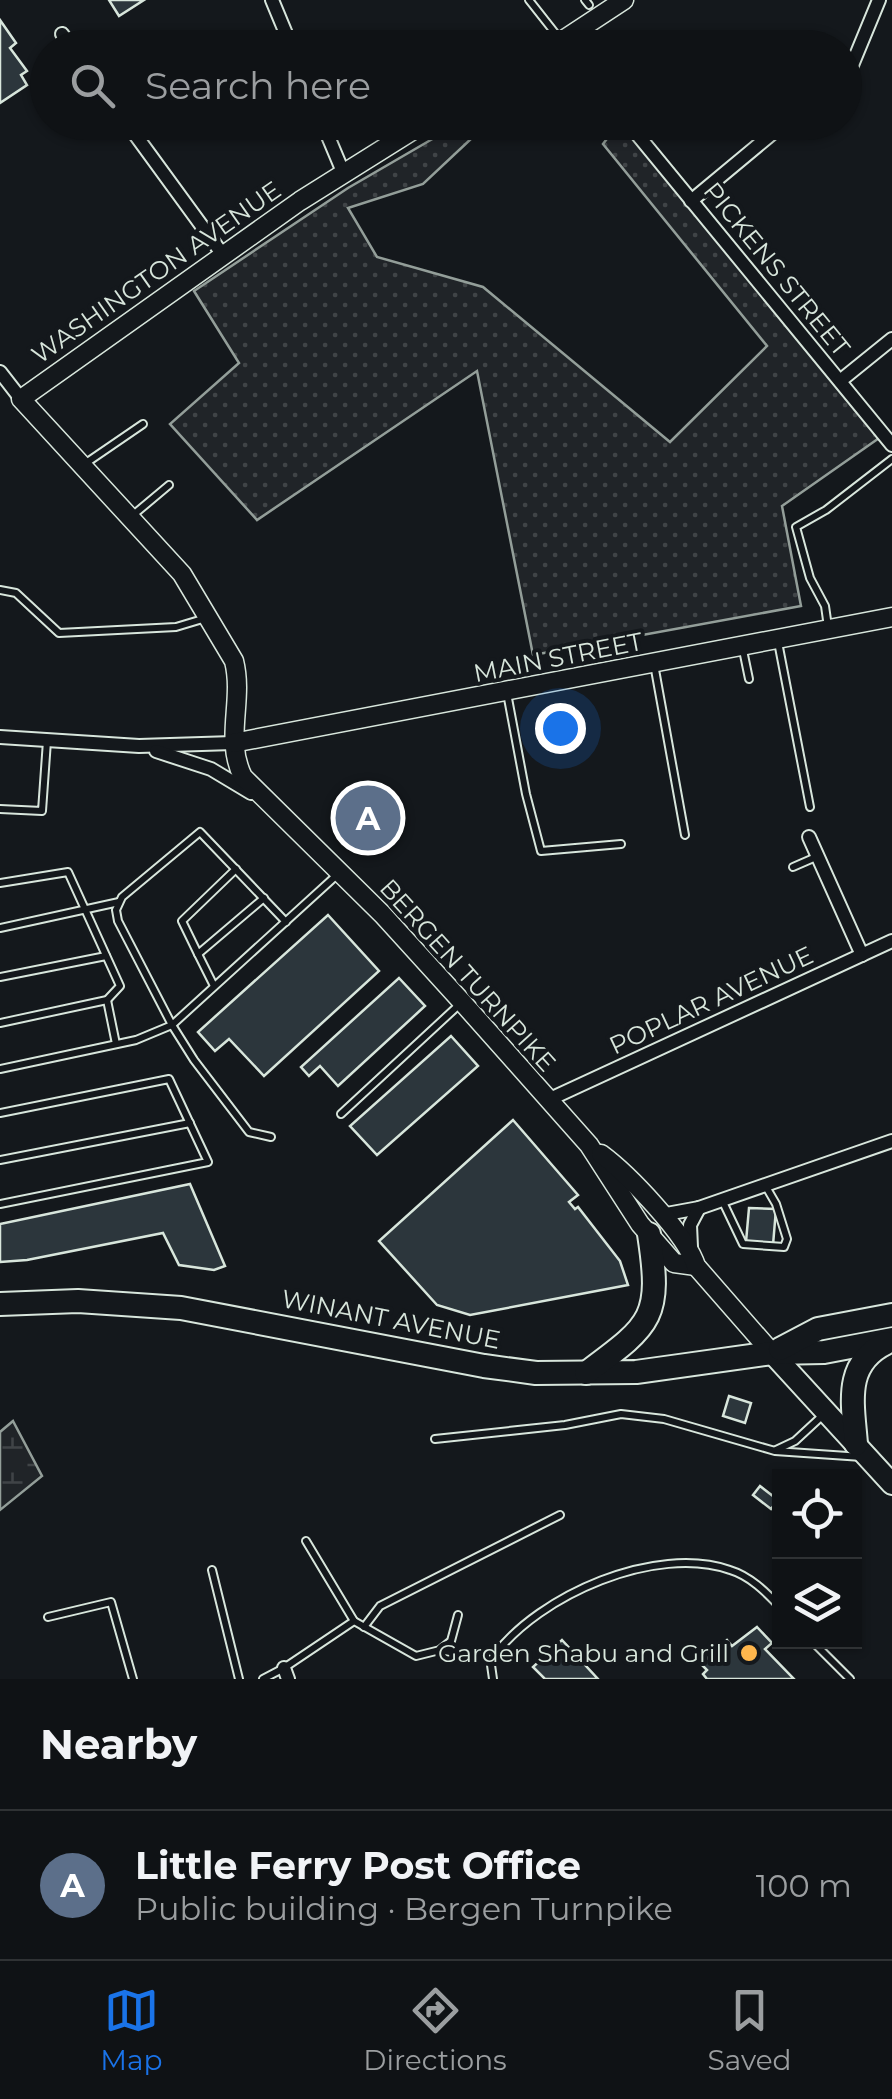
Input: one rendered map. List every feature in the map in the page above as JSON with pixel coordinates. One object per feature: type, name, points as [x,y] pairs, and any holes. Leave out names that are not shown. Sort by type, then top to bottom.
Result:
[{"type":"highway","points":[[586,1373],[634,1336],[651,1312],[656,1284],[655,1225]]},
{"type":"highway","name":"WINANT AVENUE","points":[[0,1304],[78,1300],[169,1306],[505,1370],[650,1371],[772,1353]]},
{"type":"highway","points":[[772,1353],[818,1329],[892,1315]]},
{"type":"highway","points":[[772,1353],[824,1352],[892,1340]]},
{"type":"highway","points":[[878,1464],[852,1390],[855,1373],[869,1354],[892,1340]]},
{"type":"main road","name":"BERGEN TURNPIKE","points":[[772,1353],[878,1464]]},
{"type":"street","points":[[272,0],[284,30]]},
{"type":"street","points":[[580,30],[624,0]]},
{"type":"street","points":[[862,41],[879,0]]},
{"type":"street","points":[[139,140],[223,254]]},
{"type":"street","points":[[330,140],[343,172]]},
{"type":"street","name":"WASHINGTON AVENUE","points":[[233,743],[238,675],[234,661],[182,574],[20,398],[223,254],[396,140]]},
{"type":"street","name":"PICKENS STREET","points":[[642,140],[892,444]]},
{"type":"street","points":[[691,201],[764,140]]},
{"type":"street","points":[[840,382],[892,339]]},
{"type":"street","points":[[0,372],[20,398]]},
{"type":"street","name":"MAIN STREET","points":[[233,743],[892,617]]},
{"type":"street","points":[[0,737],[139,746],[233,743]]},
{"type":"street","name":"BERGEN TURNPIKE","points":[[233,743],[235,761],[243,778],[382,914],[462,1002],[655,1225],[674,1263],[694,1257],[772,1353]]},
{"type":"street","points":[[139,746],[209,768],[265,801]]},
{"type":"street","points":[[809,837],[862,955]]},
{"type":"street","name":"POPLAR AVENUE","points":[[548,1100],[892,941]]},
{"type":"street","points":[[655,1225],[721,1198],[892,1142]]},
{"type":"street","points":[[694,1257],[690,1225],[699,1208]]},
{"type":"lane","points":[[529,0],[550,30]]},
{"type":"lane","points":[[83,466],[143,424]]},
{"type":"lane","points":[[828,630],[825,606],[810,578],[796,526],[826,510],[892,459]]},
{"type":"lane","points":[[131,517],[169,484]]},
{"type":"lane","points":[[0,590],[16,593],[59,632],[176,627],[208,617]]},
{"type":"lane","points":[[778,641],[810,806]]},
{"type":"lane","points":[[743,648],[749,678]]},
{"type":"lane","points":[[654,664],[684,836]]},
{"type":"lane","points":[[507,692],[540,851],[621,844]]},
{"type":"lane","points":[[0,810],[42,811],[48,740]]},
{"type":"lane","points":[[271,1137],[250,1132],[172,1025],[118,921],[116,910],[120,902],[200,832],[286,922]]},
{"type":"lane","points":[[793,867],[817,856]]},
{"type":"lane","points":[[214,986],[182,921],[236,870]]},
{"type":"lane","points":[[0,882],[68,872],[120,986],[107,1000],[0,1023]]},
{"type":"lane","points":[[0,1068],[116,1044],[172,1025],[339,873]]},
{"type":"lane","points":[[198,954],[264,898]]},
{"type":"lane","points":[[0,928],[120,902]]},
{"type":"lane","points":[[0,977],[106,956]]},
{"type":"lane","points":[[107,1000],[116,1044]]},
{"type":"lane","points":[[341,1114],[462,1002]]},
{"type":"lane","points":[[0,1112],[169,1080],[208,1162],[0,1204]]},
{"type":"lane","points":[[0,1160],[190,1122]]},
{"type":"lane","points":[[721,1198],[743,1244],[784,1247],[788,1238],[764,1184]]},
{"type":"lane","points":[[775,1451],[795,1441],[826,1412]]},
{"type":"lane","points":[[435,1439],[566,1425],[621,1414],[664,1419],[775,1451],[878,1464]]},
{"type":"lane","points":[[364,1627],[380,1606],[560,1515]]},
{"type":"lane","points":[[306,1541],[354,1621],[416,1656],[440,1650],[451,1641],[458,1615]]},
{"type":"lane","points":[[494,1679],[490,1665],[494,1656],[544,1608],[629,1571],[696,1563],[732,1570],[772,1599]]},
{"type":"lane","points":[[212,1570],[239,1679]]},
{"type":"lane","points":[[48,1617],[111,1602],[133,1679]]},
{"type":"lane","points":[[262,1679],[286,1674],[354,1621]]},
{"type":"lane","points":[[820,1649],[850,1679]]},
{"type":"lane","points":[[440,1650],[460,1654]]},
{"type":"green space","points":[[431,140],[470,140],[423,184],[348,208],[377,257],[483,287],[670,442],[767,346],[603,144],[606,140],[642,140],[882,436],[782,506],[801,606],[533,655],[477,371],[257,520],[170,424],[239,363],[194,291],[348,188]]},
{"type":"green space","points":[[13,1421],[42,1476],[0,1510],[0,1432]]},
{"type":"building","points":[[109,0],[144,0],[119,16]]},
{"type":"building","points":[[0,20],[16,43],[10,48],[27,71],[21,75],[27,85],[0,103]]},
{"type":"building","points":[[328,915],[379,971],[264,1076],[229,1039],[215,1051],[198,1032]]},
{"type":"building","points":[[399,978],[425,1006],[338,1086],[320,1066],[309,1076],[301,1067]]},
{"type":"building","points":[[451,1036],[478,1066],[377,1155],[350,1126]]},
{"type":"building","points":[[513,1120],[578,1195],[569,1202],[575,1209],[578,1207],[620,1261],[628,1285],[470,1315],[437,1305],[379,1241]]},
{"type":"building","points":[[190,1184],[225,1266],[214,1270],[179,1265],[163,1233],[0,1262],[0,1224]]},
{"type":"building","points":[[749,1208],[776,1209],[773,1245],[746,1242]]},
{"type":"building","points":[[729,1396],[751,1403],[745,1423],[723,1416]]},
{"type":"building","points":[[760,1486],[772,1495],[772,1508],[771,1509],[753,1495]]},
{"type":"building","points":[[757,1627],[772,1643],[765,1649],[794,1679],[707,1679],[703,1674],[707,1670],[701,1664],[727,1640],[732,1646]]},
{"type":"building","points":[[562,1640],[598,1679],[545,1679],[533,1667]]},
{"type":"place","name":"Little Ferry Post Office","points":[[368,818]]},
{"type":"place","name":"Garden Shabu and Grill","points":[[749,1653]]}]
